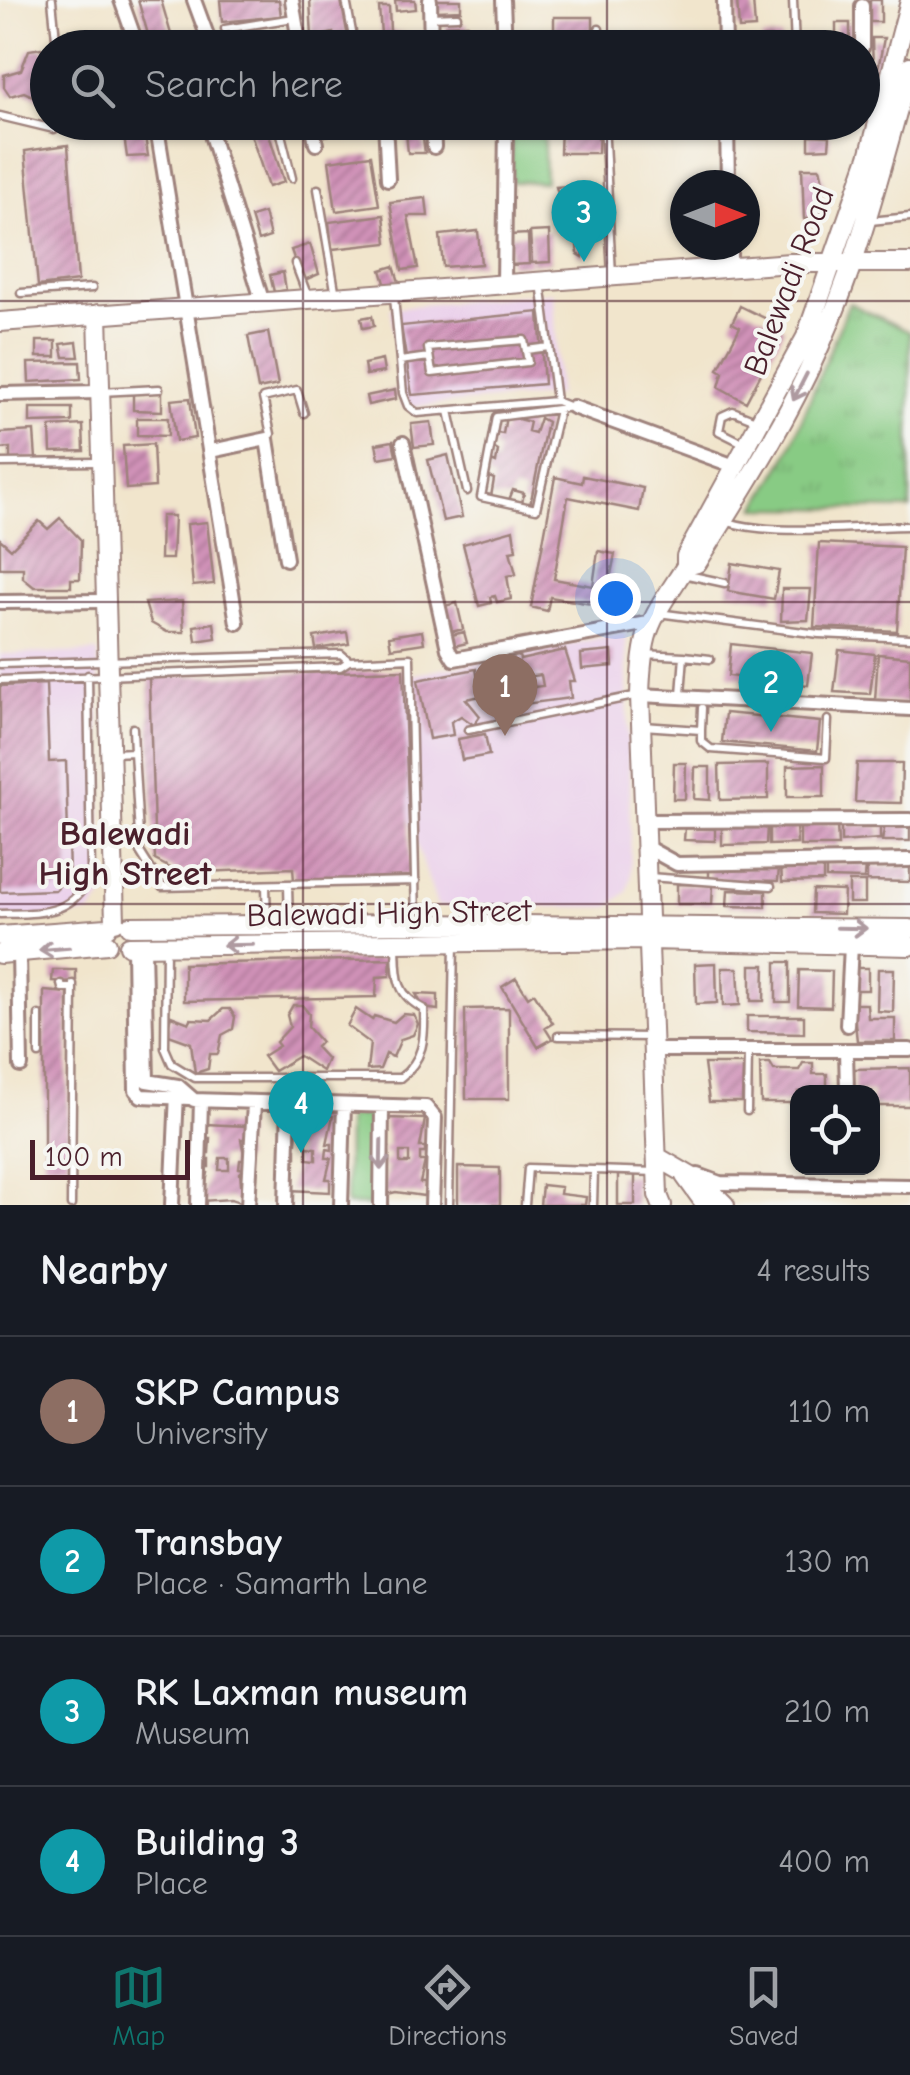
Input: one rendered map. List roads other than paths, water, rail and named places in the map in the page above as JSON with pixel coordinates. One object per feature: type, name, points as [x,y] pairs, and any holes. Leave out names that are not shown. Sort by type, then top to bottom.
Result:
[{"type":"street","points":[[120,0],[131,30]]},
{"type":"street","points":[[194,0],[205,30]]},
{"type":"street","points":[[292,0],[297,30]]},
{"type":"street","points":[[430,0],[431,30]]},
{"type":"street","points":[[504,0],[504,30]]},
{"type":"street","points":[[724,0],[725,30]]},
{"type":"street","name":"Balewadi Road","points":[[880,120],[910,1]]},
{"type":"street","points":[[862,6],[862,30]]},
{"type":"street","name":"Balewadi Road","points":[[656,1202],[658,1165],[641,654],[652,618],[684,570],[686,556],[762,423],[864,221],[910,66]]},
{"type":"street","points":[[159,140],[238,623]]},
{"type":"street","points":[[213,140],[262,303]]},
{"type":"street","points":[[386,140],[388,178]]},
{"type":"street","points":[[434,140],[434,148]]},
{"type":"street","points":[[504,284],[506,140]]},
{"type":"street","points":[[727,140],[728,170]]},
{"type":"street","name":"Balewadi Road","points":[[684,570],[697,563],[798,393],[842,264],[875,140]]},
{"type":"street","points":[[730,260],[730,267]]},
{"type":"street","points":[[0,322],[27,314],[189,310],[730,267],[910,263]]},
{"type":"street","points":[[91,312],[104,462],[102,600],[109,669],[115,930],[133,939],[136,947],[147,1082],[139,1094]]},
{"type":"street","points":[[0,394],[100,392]]},
{"type":"street","points":[[563,406],[737,466]]},
{"type":"street","points":[[211,451],[266,439],[286,559]]},
{"type":"street","points":[[403,443],[448,649],[454,659],[652,618]]},
{"type":"street","points":[[0,602],[102,600]]},
{"type":"street","points":[[640,695],[680,694],[910,709]]},
{"type":"street","points":[[648,821],[910,820]]},
{"type":"street","points":[[646,847],[678,864],[910,860]]},
{"type":"street","points":[[114,897],[158,927]]},
{"type":"street","points":[[66,930],[93,922],[114,897]]},
{"type":"street","name":"Balewadi High Street","points":[[0,936],[158,927],[416,924],[650,933]]},
{"type":"street","points":[[650,933],[910,929]]},
{"type":"street","name":"Balewadi High Street","points":[[10,953],[115,930]]},
{"type":"street","points":[[650,933],[910,946]]},
{"type":"street","name":"Balewadi High Street","points":[[136,947],[454,942],[650,933]]},
{"type":"street","points":[[848,1025],[850,945]]},
{"type":"street","points":[[136,947],[139,1094]]},
{"type":"street","points":[[10,953],[21,1066]]},
{"type":"street","points":[[654,1043],[748,1050],[910,1050]]},
{"type":"street","points":[[846,1050],[847,1085]]},
{"type":"street","points":[[147,1082],[186,1096]]},
{"type":"street","points":[[139,1094],[254,1104],[433,1110],[432,1205]]},
{"type":"street","points":[[172,1205],[186,1096]]},
{"type":"street","points":[[186,1096],[198,1205]]},
{"type":"street","points":[[248,1205],[254,1104]]},
{"type":"street","points":[[286,1205],[289,1104]]},
{"type":"street","points":[[341,1205],[344,1106]]},
{"type":"street","points":[[380,1205],[382,1106]]},
{"type":"street","points":[[658,1165],[704,1184],[725,1205]]},
{"type":"street","points":[[658,1165],[720,1183],[910,1186]]},
{"type":"street","points":[[685,1176],[706,1205]]},
{"type":"lane","points":[[52,0],[55,30]]},
{"type":"lane","points":[[346,0],[351,30]]},
{"type":"lane","points":[[793,0],[794,30]]},
{"type":"lane","points":[[430,17],[458,16]]},
{"type":"lane","points":[[226,29],[295,18]]},
{"type":"lane","points":[[0,116],[30,123]]},
{"type":"lane","points":[[282,140],[292,178]]},
{"type":"lane","points":[[605,140],[612,276]]},
{"type":"lane","points":[[318,189],[336,296]]},
{"type":"lane","points":[[864,221],[910,217]]},
{"type":"lane","points":[[295,263],[308,298]]},
{"type":"lane","points":[[541,281],[549,348],[563,406],[536,509],[481,497],[496,417],[563,406]]},
{"type":"lane","points":[[22,293],[92,288]]},
{"type":"lane","points":[[394,291],[408,406],[417,412],[563,406]]},
{"type":"lane","points":[[524,340],[526,350],[528,362],[432,373],[428,348],[524,340]]},
{"type":"lane","points":[[526,350],[549,348]]},
{"type":"lane","points":[[400,361],[429,357]]},
{"type":"lane","points":[[100,392],[159,389]]},
{"type":"lane","points":[[266,439],[271,434],[262,398],[298,390],[304,413]]},
{"type":"lane","points":[[449,410],[467,491]]},
{"type":"lane","points":[[749,446],[720,431],[722,416],[733,411],[762,423]]},
{"type":"lane","points":[[0,463],[104,462]]},
{"type":"lane","points":[[724,520],[774,532],[797,526],[910,526]]},
{"type":"lane","points":[[684,570],[725,584]]},
{"type":"lane","points":[[652,618],[910,638]]},
{"type":"lane","points":[[0,680],[342,654],[349,661]]},
{"type":"lane","points":[[641,654],[710,659]]},
{"type":"lane","points":[[680,694],[684,656]]},
{"type":"lane","points":[[0,664],[109,669],[340,667],[349,661],[410,658],[416,924]]},
{"type":"lane","points":[[0,914],[66,907],[78,898],[90,873],[109,669]]},
{"type":"lane","points":[[468,730],[640,695]]},
{"type":"lane","points":[[702,708],[701,741],[711,749],[826,758],[828,720]]},
{"type":"lane","points":[[641,726],[701,730]]},
{"type":"lane","points":[[133,728],[140,852],[162,887],[416,881]]},
{"type":"lane","points":[[108,753],[134,752]]},
{"type":"lane","points":[[648,876],[770,886]]},
{"type":"lane","points":[[288,885],[289,926]]},
{"type":"lane","points":[[266,886],[267,926]]},
{"type":"lane","points":[[166,946],[165,1048],[172,1064],[195,1078],[400,1078],[418,1062],[425,1030],[424,1009],[406,1000],[398,987],[396,942]]},
{"type":"lane","points":[[449,1205],[454,942]]},
{"type":"lane","points":[[61,984],[62,988],[73,986],[71,1205]]},
{"type":"lane","points":[[39,1014],[39,1054]]},
{"type":"lane","points":[[558,1036],[654,1043]]},
{"type":"lane","points":[[747,1110],[748,1050]]},
{"type":"lane","points":[[525,1205],[528,1168],[594,1170],[658,1165]]},
{"type":"lane","points":[[593,1205],[594,1170]]},
{"type":"place","name":"RK Laxman museum","points":[[584,262]]},
{"type":"place","name":"Transbay","points":[[771,732]]},
{"type":"place","name":"SKP Campus","points":[[505,736]]},
{"type":"place","name":"Building 3","points":[[301,1153]]},
{"type":"district","name":"Balewadi High Street","points":[[125,853]]}]
